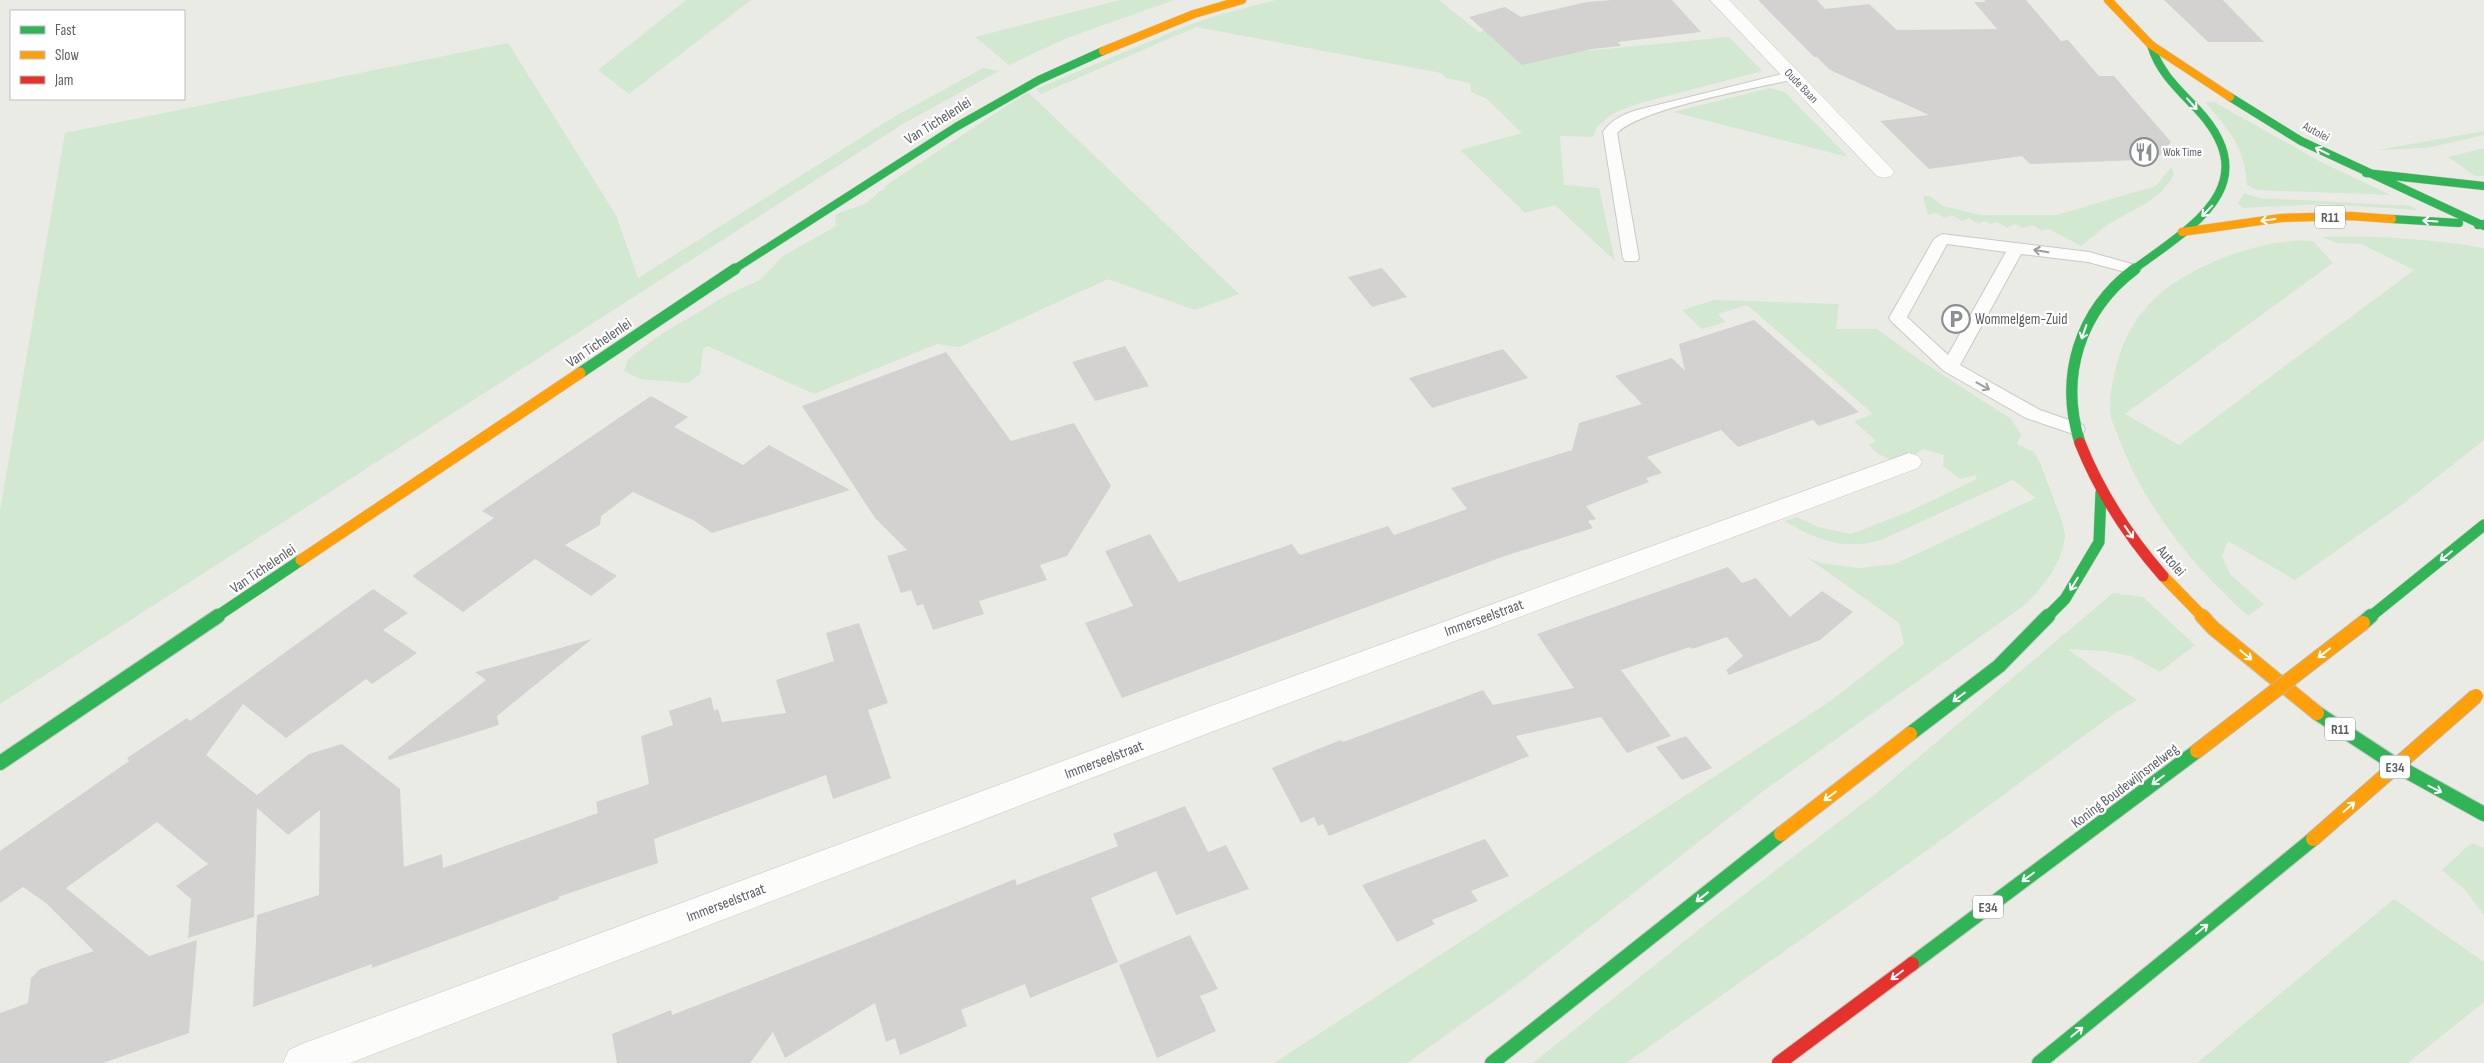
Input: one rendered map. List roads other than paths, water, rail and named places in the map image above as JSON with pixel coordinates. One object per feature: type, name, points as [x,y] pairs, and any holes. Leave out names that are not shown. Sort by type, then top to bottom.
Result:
[{"type":"main road","name":"Van Tichelenlei","points":[[0,763],[703,290],[956,127],[1039,80],[1131,38],[1194,14],[1242,0]]},
{"type":"main road","name":"Autolei","points":[[2108,0],[2151,45],[2294,136],[2366,173],[2482,225]]},
{"type":"main road","name":"Autolei","points":[[2151,45],[2160,68],[2220,136],[2227,172],[2218,198],[2205,214],[2133,268],[2109,291],[2088,320],[2076,354],[2069,399],[2076,429],[2101,492],[2133,538],[2208,624],[2319,715],[2425,784],[2484,814]]},
{"type":"main road","points":[[2366,173],[2450,184],[2484,186]]},
{"type":"main road","name":"Autolei","points":[[2182,232],[2281,218],[2351,216],[2482,225]]},
{"type":"main road","points":[[1492,1063],[1817,806],[2000,666],[2065,599],[2099,542],[2101,492]]},
{"type":"main road","name":"Koning Boudewijnsnelweg","points":[[1779,1063],[2197,751],[2363,624],[2484,525]]},
{"type":"main road","name":"E34","points":[[2039,1063],[2313,839],[2480,692]]},
{"type":"street","name":"Oude Baan","points":[[1719,0],[1884,172]]},
{"type":"street","name":"Immerseelstraat","points":[[302,1063],[1241,708],[1909,462]]},
{"type":"lane","points":[[1631,258],[1610,132],[1618,124],[1633,116],[1655,109],[1790,76]]},
{"type":"lane","points":[[2076,429],[2033,414],[1950,367],[1898,318],[1942,239],[2089,257],[2133,268]]},
{"type":"lane","points":[[1950,367],[2017,247]]},
{"type":"place","name":"Wok Time","points":[[2144,152]]},
{"type":"place","name":"Wommelgem-Zuid","points":[[1956,319]]}]
